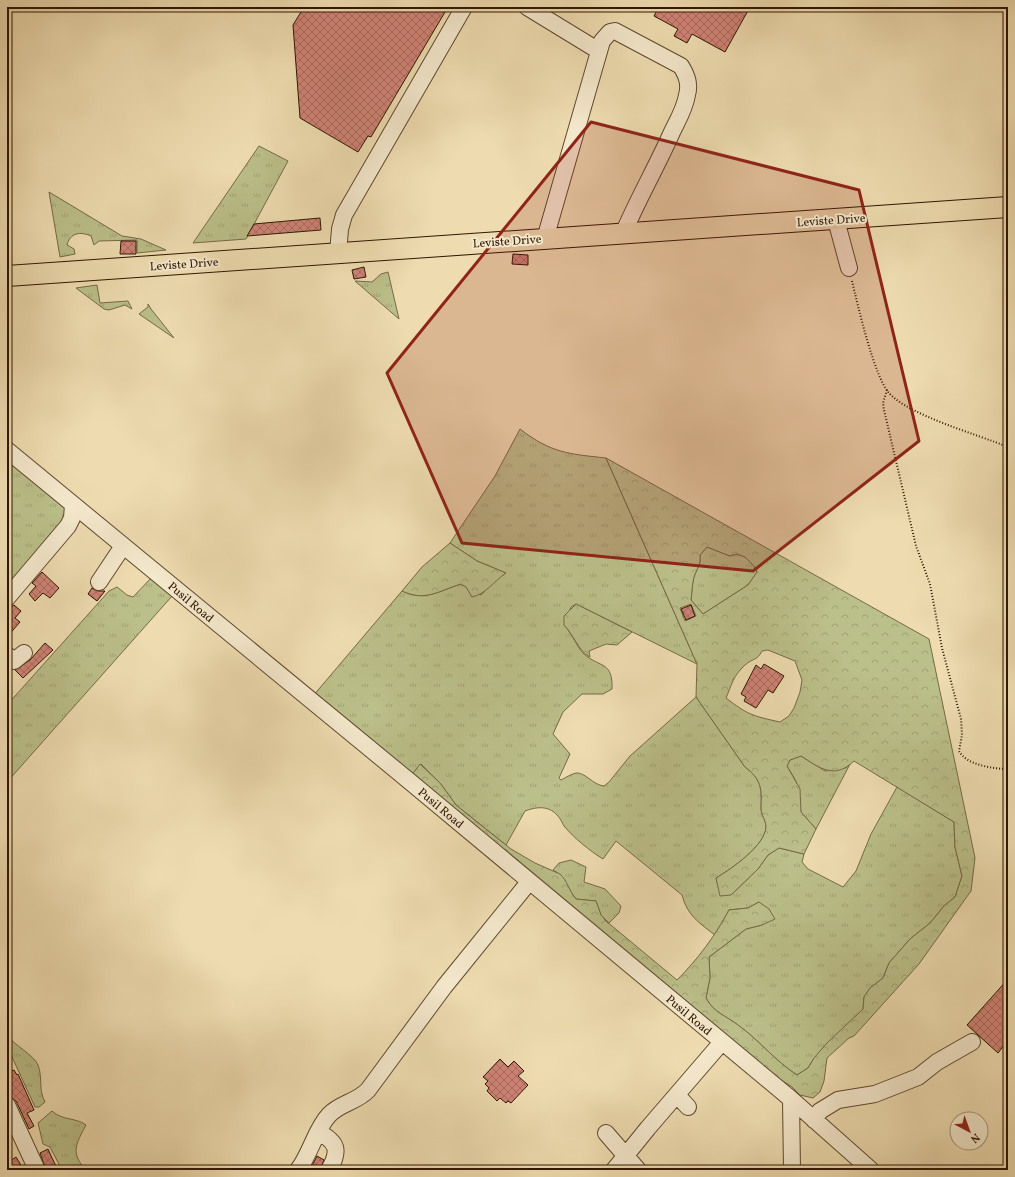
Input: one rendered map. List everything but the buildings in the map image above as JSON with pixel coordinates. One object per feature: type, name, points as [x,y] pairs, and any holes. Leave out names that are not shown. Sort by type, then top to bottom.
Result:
[{"type":"main road","name":"Leviste Drive","points":[[7,276],[1008,207]]},
{"type":"street","points":[[338,254],[340,229],[344,215],[464,7]]},
{"type":"street","points":[[527,7],[599,51]]},
{"type":"street","points":[[545,239],[599,51],[605,35],[610,32],[615,32],[681,66],[687,79],[688,87],[684,106],[661,156],[634,206],[623,234]]},
{"type":"street","points":[[836,220],[849,268]]},
{"type":"street","name":"Pusil Road","points":[[7,450],[791,1099],[871,1170]]},
{"type":"street","points":[[7,598],[68,526],[72,518],[73,505]]},
{"type":"street","points":[[99,582],[123,546]]},
{"type":"street","points":[[7,655],[14,661],[24,653]]},
{"type":"street","points":[[298,1170],[308,1155],[325,1119],[334,1110],[358,1099],[368,1090],[444,987],[529,882]]},
{"type":"street","points":[[614,1170],[626,1156],[658,1109],[677,1095],[722,1042]]},
{"type":"street","points":[[814,1120],[820,1111],[838,1100],[875,1094],[918,1077],[937,1062],[972,1042]]},
{"type":"street","points":[[677,1095],[688,1107]]},
{"type":"street","points":[[791,1099],[792,1170]]},
{"type":"street","points":[[7,1105],[37,1170]]},
{"type":"street","points":[[318,1132],[330,1138],[336,1150],[336,1156],[329,1170]]},
{"type":"street","points":[[606,1133],[638,1170]]},
{"type":"path","points":[[849,268],[880,377],[886,390],[898,401],[913,410],[1008,447]]},
{"type":"path","points":[[886,390],[883,403],[884,410],[916,546],[931,590],[942,648],[961,720],[962,735],[960,751],[966,760],[1008,769]]},
{"type":"highlighted area","points":[[591,122],[859,190],[919,441],[753,571],[462,543],[387,373]]},
{"type":"green space","points":[[259,146],[288,161],[246,239],[193,243]]},
{"type":"green space","points":[[49,192],[122,236],[141,239],[166,250],[137,253],[137,240],[99,241],[94,245],[91,236],[79,233],[70,238],[67,245],[74,249],[75,254],[60,257]]},
{"type":"green space","points":[[388,272],[399,319],[355,281],[372,282],[381,274]]},
{"type":"green space","points":[[97,285],[100,303],[128,301],[132,309],[125,305],[109,310],[104,309],[76,288]]},
{"type":"green space","points":[[148,304],[174,338],[139,314],[148,307]]},
{"type":"green space","points":[[520,429],[551,448],[581,455],[606,458],[697,664],[576,604],[571,607],[564,625],[584,654],[608,669],[612,680],[612,689],[603,694],[582,694],[563,712],[553,734],[570,754],[559,778],[561,780],[572,774],[579,773],[604,786],[630,756],[696,697],[745,767],[757,780],[761,789],[761,810],[766,827],[760,842],[746,856],[716,878],[719,889],[731,895],[758,869],[768,855],[779,848],[804,854],[802,862],[808,869],[843,887],[856,871],[871,834],[897,787],[954,822],[955,847],[962,876],[955,897],[944,906],[930,923],[910,939],[889,963],[883,978],[870,988],[864,997],[863,1009],[814,1058],[808,1068],[797,1075],[781,1063],[746,1031],[716,1010],[706,998],[710,978],[709,957],[746,929],[762,925],[759,902],[748,908],[729,910],[715,935],[694,918],[687,908],[682,895],[616,841],[603,859],[577,840],[564,826],[557,815],[546,808],[525,811],[506,845],[456,805],[440,783],[421,764],[411,776],[313,696],[402,591],[417,596],[432,594],[461,584],[481,595],[496,580],[506,573],[477,561],[450,543],[495,476]]},
{"type":"green space","points":[[7,457],[61,501],[69,514],[7,593]]},
{"type":"green space","points":[[606,458],[929,639],[975,858],[971,891],[919,964],[854,1036],[849,1038],[827,1058],[824,1081],[820,1092],[813,1098],[800,1095],[791,1086],[774,1076],[411,776],[420,764],[440,783],[456,805],[511,849],[535,863],[560,874],[576,899],[596,901],[601,915],[606,921],[677,980],[706,947],[729,910],[748,908],[759,902],[769,909],[775,919],[762,925],[746,929],[709,957],[710,978],[706,998],[716,1010],[746,1031],[781,1063],[797,1075],[808,1068],[814,1058],[827,1043],[863,1009],[864,997],[870,988],[883,978],[889,963],[910,939],[930,923],[944,906],[955,897],[962,876],[955,847],[954,822],[854,761],[847,767],[833,771],[814,765],[801,756],[790,760],[787,766],[800,789],[801,812],[816,829],[804,854],[779,848],[768,855],[758,869],[731,895],[720,896],[716,878],[738,863],[754,849],[764,834],[766,824],[761,810],[761,789],[757,780],[745,767],[696,697],[697,664]],"holes":[[[707,547],[730,556],[737,554],[745,557],[754,566],[757,572],[748,585],[703,614],[691,600],[693,580],[699,564],[700,555]],[[691,604],[696,616],[685,621],[680,608]],[[768,650],[795,661],[802,680],[800,692],[794,708],[789,716],[780,722],[751,714],[726,698],[733,680],[738,673],[745,665],[757,658],[762,651]]]},
{"type":"green space","points":[[450,543],[477,561],[506,573],[482,593],[472,597],[466,587],[461,584],[432,594],[418,596],[402,591],[422,567]]},
{"type":"green space","points":[[707,547],[730,556],[737,554],[745,557],[754,566],[757,572],[748,585],[703,614],[691,600],[693,580],[699,564],[700,555]]},
{"type":"green space","points":[[152,577],[173,595],[7,782],[7,705],[109,591],[117,587],[127,595],[133,597]]},
{"type":"green space","points":[[576,604],[632,632],[617,645],[606,644],[589,651],[590,657],[582,651],[571,633],[564,625],[564,616]]},
{"type":"green space","points":[[801,756],[825,771],[846,768],[850,764],[816,829],[801,812],[796,781],[787,766],[790,760]]},
{"type":"green space","points":[[571,860],[586,867],[584,882],[605,889],[621,906],[619,913],[609,923],[601,915],[596,901],[576,899],[564,879],[553,870],[559,863]]},
{"type":"green space","points":[[7,1035],[33,1058],[38,1065],[42,1093],[45,1102],[39,1107],[35,1107],[7,1046]]},
{"type":"green space","points":[[52,1111],[60,1116],[86,1125],[77,1143],[76,1153],[81,1164],[86,1170],[62,1170],[50,1147],[43,1144],[38,1123]]}]
